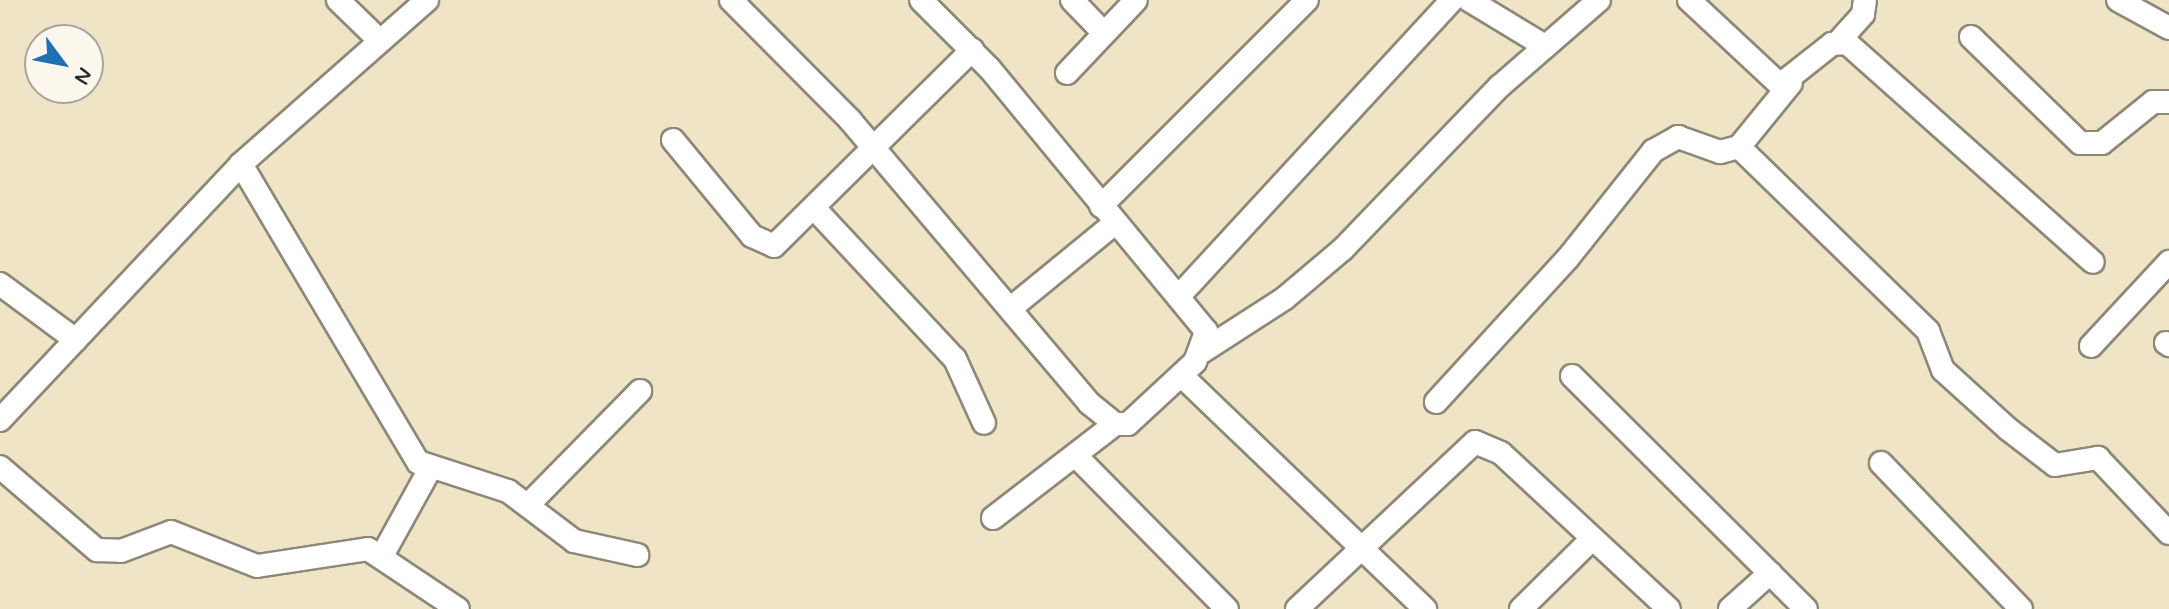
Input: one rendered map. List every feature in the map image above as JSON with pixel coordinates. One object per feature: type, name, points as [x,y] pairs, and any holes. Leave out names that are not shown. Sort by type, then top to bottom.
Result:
[{"type":"street","points":[[338,0],[379,40]]},
{"type":"street","points":[[0,420],[241,164],[427,0]]},
{"type":"street","points":[[731,0],[874,148],[1115,424]]},
{"type":"street","points":[[921,0],[972,50],[1179,296],[1206,331],[1200,353]]},
{"type":"street","points":[[1072,0],[1104,33]]},
{"type":"street","points":[[1067,73],[1136,0]]},
{"type":"street","points":[[1011,308],[1108,214],[1307,0]]},
{"type":"street","points":[[1179,296],[1452,0]]},
{"type":"street","points":[[1469,0],[1545,46]]},
{"type":"street","points":[[993,518],[1078,458],[1115,424],[1144,414],[1200,353],[1285,298],[1343,249],[1545,46],[1599,0]]},
{"type":"street","points":[[1689,0],[1770,80],[1791,83]]},
{"type":"street","points":[[1436,402],[1665,140],[1678,137],[1720,152],[1739,147],[1791,83],[1855,26],[1865,0]]},
{"type":"street","points":[[2118,0],[2169,28]]},
{"type":"street","points":[[1971,37],[2080,143],[2102,143],[2153,102],[2169,102]]},
{"type":"street","points":[[1839,41],[2093,262]]},
{"type":"street","points":[[673,140],[763,244],[784,240],[972,50]]},
{"type":"street","points":[[1739,147],[1928,331],[1943,370],[2008,429],[2055,465],[2098,458],[2169,533]]},
{"type":"street","points":[[241,164],[410,452],[430,469],[487,483],[528,505],[574,541],[637,555]]},
{"type":"street","points":[[815,209],[948,349],[984,423]]},
{"type":"street","points":[[2091,346],[2169,262]]},
{"type":"street","points":[[0,284],[76,340]]},
{"type":"street","points":[[1182,376],[1425,609]]},
{"type":"street","points":[[1572,376],[1806,609]]},
{"type":"street","points":[[528,505],[640,391]]},
{"type":"street","points":[[1297,609],[1359,545],[1475,442],[1501,453],[1591,540],[1669,609]]},
{"type":"street","points":[[1078,458],[1227,609]]},
{"type":"street","points":[[1881,463],[2021,609]]},
{"type":"street","points":[[0,467],[83,541],[110,553],[171,532],[257,566],[351,549],[383,554],[458,609]]},
{"type":"street","points":[[383,554],[430,469]]},
{"type":"street","points":[[1521,609],[1591,540]]},
{"type":"street","points":[[1730,609],[1770,573]]}]
